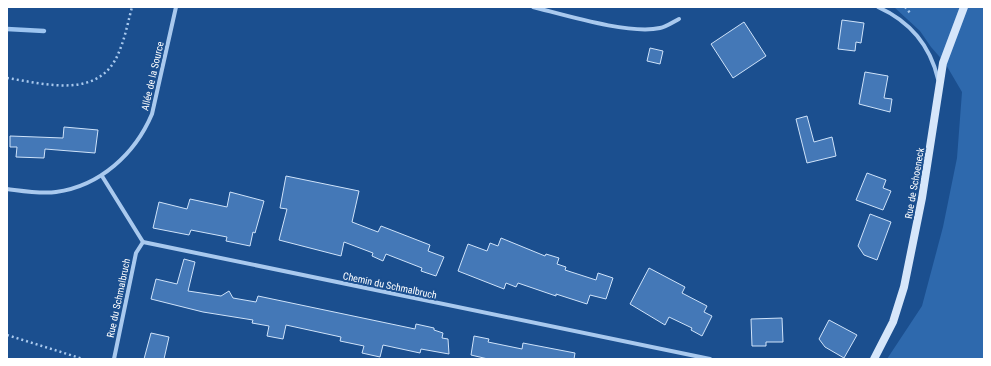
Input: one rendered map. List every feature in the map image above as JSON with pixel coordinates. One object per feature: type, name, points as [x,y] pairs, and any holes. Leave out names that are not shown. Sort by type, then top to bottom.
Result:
[{"type":"main road","name":"Rue de Schoeneck","points":[[874,359],[893,322],[904,287],[922,198],[943,63],[964,7]]},
{"type":"street","name":"Allée de la Source","points":[[7,189],[55,192],[80,188],[102,176],[131,149],[145,131],[152,114],[176,7]]},
{"type":"street","points":[[533,7],[617,27],[644,30],[661,28],[679,18]]},
{"type":"street","points":[[878,7],[894,14],[908,25],[920,38],[930,53],[940,83]]},
{"type":"street","points":[[102,176],[143,242]]},
{"type":"street","name":"Rue du Schmalbruch","points":[[114,359],[136,253],[143,242]]},
{"type":"street","name":"Chemin du Schmalbruch","points":[[143,242],[710,359]]},
{"type":"path","points":[[7,78],[48,85],[68,86],[84,85],[97,78],[110,67],[119,53],[132,7]]},
{"type":"path","points":[[7,335],[83,359]]},
{"type":"shaded area","points":[[894,7],[984,7],[984,359],[887,359],[922,306],[943,227],[957,158],[962,92],[945,63],[920,31]]},
{"type":"building","points":[[842,20],[864,23],[861,43],[856,42],[855,51],[838,49]]},
{"type":"building","points":[[744,22],[766,56],[733,78],[711,44]]},
{"type":"building","points":[[650,48],[663,51],[660,64],[647,61]]},
{"type":"building","points":[[865,72],[888,76],[884,98],[892,99],[890,112],[859,104]]},
{"type":"building","points":[[807,116],[814,142],[832,137],[836,156],[807,163],[796,119]]},
{"type":"building","points":[[64,127],[98,130],[95,153],[45,149],[44,158],[16,157],[17,147],[10,147],[10,136],[63,138]]},
{"type":"building","points":[[867,173],[886,180],[883,188],[891,191],[883,210],[856,200]]},
{"type":"building","points":[[286,176],[359,191],[352,222],[378,232],[381,226],[430,245],[428,251],[444,257],[436,276],[421,271],[422,268],[386,254],[383,261],[372,256],[373,253],[344,242],[341,256],[279,240],[287,209],[280,208]]},
{"type":"building","points":[[230,192],[264,201],[255,233],[253,232],[250,246],[226,241],[227,237],[191,230],[189,235],[153,228],[159,202],[187,209],[190,199],[227,207]]},
{"type":"building","points":[[870,214],[891,222],[877,260],[864,255],[858,246]]},
{"type":"building","points":[[501,238],[545,256],[546,254],[559,258],[557,264],[566,267],[565,270],[596,280],[598,273],[613,278],[606,299],[590,295],[587,304],[556,294],[556,296],[518,283],[516,287],[506,283],[504,289],[458,271],[468,244],[487,251],[490,243],[498,246]]},
{"type":"building","points":[[184,259],[195,262],[188,291],[221,296],[229,291],[233,298],[256,302],[258,296],[415,329],[416,324],[434,328],[434,330],[443,333],[442,338],[448,339],[449,354],[421,349],[420,353],[383,345],[380,357],[362,353],[364,346],[340,341],[341,337],[286,325],[283,339],[267,336],[269,326],[252,323],[253,320],[203,312],[151,299],[156,279],[177,284]]},
{"type":"building","points":[[649,268],[685,287],[682,293],[707,306],[704,312],[712,316],[702,336],[691,330],[692,328],[669,317],[665,325],[630,304]]},
{"type":"building","points":[[782,318],[783,342],[766,342],[766,346],[752,346],[751,319]]},
{"type":"building","points":[[829,320],[857,335],[844,358],[825,347],[819,339]]},
{"type":"building","points":[[151,333],[169,337],[164,359],[144,359]]},
{"type":"building","points":[[474,336],[489,339],[488,342],[522,349],[523,343],[575,353],[574,359],[488,359],[471,355]]},
{"type":"waterway","points":[[7,29],[44,31]]}]
